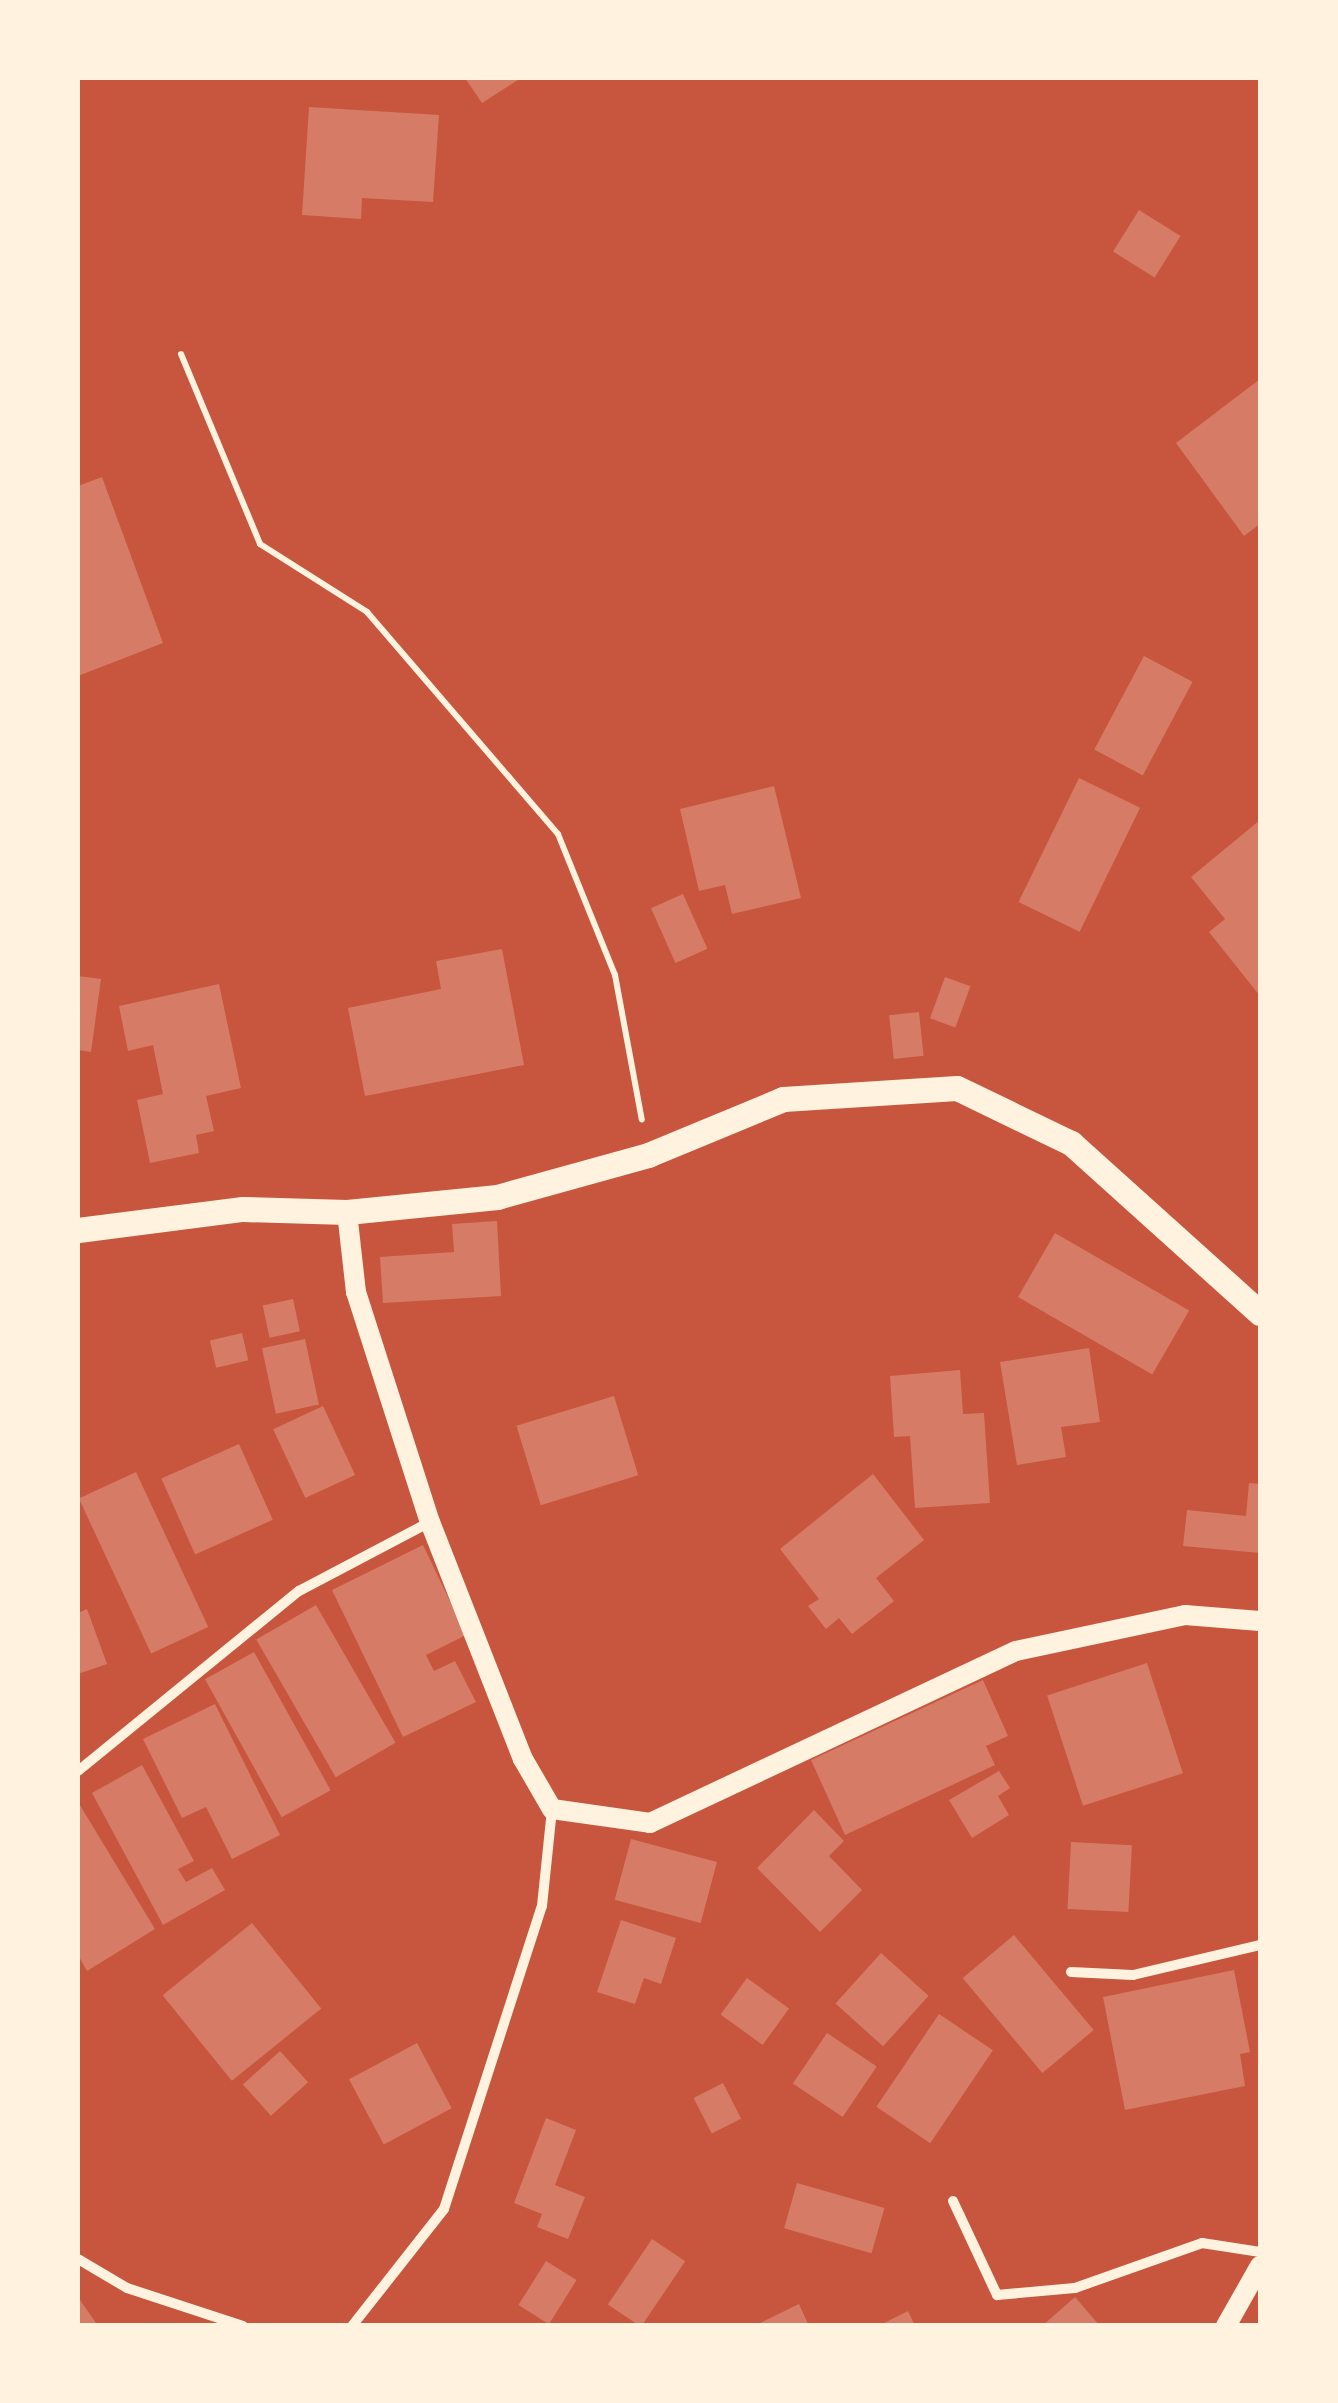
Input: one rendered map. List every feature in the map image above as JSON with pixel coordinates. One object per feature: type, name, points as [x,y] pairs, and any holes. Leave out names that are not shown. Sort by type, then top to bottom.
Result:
[{"type":"main road","points":[[78,1230],[243,1209],[346,1212],[496,1196],[648,1155],[783,1099],[956,1088],[1072,1143],[1260,1312]]},
{"type":"main road","points":[[346,1212],[356,1292],[430,1522],[523,1759],[552,1809],[650,1823],[1016,1650],[1185,1615],[1260,1621]]},
{"type":"main road","points":[[1226,2326],[1260,2266]]},
{"type":"street","points":[[78,1771],[299,1592],[430,1522]]},
{"type":"street","points":[[352,2326],[444,2210],[542,1906],[552,1809]]},
{"type":"street","points":[[1071,1972],[1133,1975],[1260,1945]]},
{"type":"street","points":[[954,2201],[997,2295],[1075,2288],[1202,2243],[1260,2252]]},
{"type":"street","points":[[78,2259],[127,2288],[243,2326]]},
{"type":"path","points":[[181,354],[260,544],[367,612],[558,834],[615,974],[648,1155]]},
{"type":"building","points":[[465,78],[521,78],[482,103]]},
{"type":"building","points":[[309,107],[439,115],[433,202],[362,198],[361,219],[302,215]]},
{"type":"building","points":[[1139,210],[1181,236],[1155,278],[1113,252]]},
{"type":"building","points":[[1260,379],[1260,524],[1244,536],[1176,443]]},
{"type":"building","points":[[102,477],[163,643],[78,676],[78,486]]},
{"type":"building","points":[[1144,656],[1193,682],[1143,775],[1094,750]]},
{"type":"building","points":[[1079,778],[1140,808],[1080,932],[1019,902]]},
{"type":"building","points":[[774,786],[801,898],[732,914],[725,885],[699,891],[680,809]]},
{"type":"building","points":[[1260,820],[1260,996],[1209,932],[1225,919],[1191,877]]},
{"type":"building","points":[[683,894],[707,949],[675,963],[651,908]]},
{"type":"building","points":[[502,949],[524,1065],[365,1096],[348,1008],[441,989],[436,961]]},
{"type":"building","points":[[78,976],[101,979],[91,1052],[78,1050]]},
{"type":"building","points":[[945,977],[970,986],[955,1028],[930,1018]]},
{"type":"building","points":[[219,984],[241,1088],[206,1096],[214,1131],[196,1135],[199,1153],[150,1163],[137,1100],[163,1094],[153,1045],[128,1051],[119,1006]]},
{"type":"building","points":[[919,1012],[924,1056],[894,1059],[889,1015]]},
{"type":"building","points":[[497,1221],[501,1296],[383,1303],[380,1257],[454,1252],[452,1224]]},
{"type":"building","points":[[1055,1233],[1189,1310],[1152,1375],[1018,1297]]},
{"type":"building","points":[[293,1299],[300,1331],[270,1338],[263,1305]]},
{"type":"building","points":[[242,1333],[248,1360],[216,1368],[210,1340]]},
{"type":"building","points":[[305,1339],[319,1405],[276,1414],[262,1348]]},
{"type":"building","points":[[1089,1348],[1100,1422],[1061,1427],[1066,1457],[1017,1465],[1000,1362]]},
{"type":"building","points":[[960,1370],[963,1414],[984,1413],[990,1503],[915,1508],[910,1436],[894,1437],[890,1376]]},
{"type":"building","points":[[614,1396],[638,1475],[541,1505],[516,1426]]},
{"type":"building","points":[[323,1406],[355,1475],[305,1498],[273,1429]]},
{"type":"building","points":[[239,1444],[273,1520],[195,1554],[161,1479]]},
{"type":"building","points":[[136,1472],[208,1627],[151,1654],[79,1499]]},
{"type":"building","points":[[873,1474],[924,1540],[876,1578],[894,1601],[852,1634],[839,1618],[826,1629],[808,1606],[819,1599],[780,1549]]},
{"type":"building","points":[[1249,1483],[1260,1484],[1260,1553],[1183,1546],[1187,1510],[1246,1516]]},
{"type":"building","points":[[423,1545],[466,1635],[426,1655],[434,1671],[455,1661],[476,1702],[403,1737],[332,1590]]},
{"type":"building","points":[[316,1605],[396,1743],[336,1777],[256,1640]]},
{"type":"building","points":[[87,1609],[107,1664],[78,1674],[78,1613]]},
{"type":"building","points":[[254,1652],[331,1790],[282,1817],[205,1679]]},
{"type":"building","points":[[1147,1663],[1183,1773],[1083,1806],[1047,1695]]},
{"type":"building","points":[[983,1680],[1008,1736],[986,1746],[995,1765],[845,1835],[811,1760]]},
{"type":"building","points":[[215,1704],[280,1835],[232,1859],[206,1807],[182,1818],[143,1739]]},
{"type":"building","points":[[142,1765],[194,1861],[178,1869],[186,1882],[212,1868],[225,1890],[163,1925],[92,1793]]},
{"type":"building","points":[[999,1771],[1010,1788],[998,1796],[1009,1815],[972,1838],[949,1800]]},
{"type":"building","points":[[78,1802],[155,1929],[87,1971],[78,1955]]},
{"type":"building","points":[[814,1810],[844,1841],[829,1856],[862,1890],[820,1932],[757,1868]]},
{"type":"building","points":[[631,1839],[717,1862],[701,1923],[615,1900]]},
{"type":"building","points":[[1071,1842],[1132,1845],[1128,1912],[1067,1909]]},
{"type":"building","points":[[621,1920],[676,1938],[661,1984],[644,1978],[635,2004],[597,1992]]},
{"type":"building","points":[[252,1923],[321,2008],[232,2081],[163,1995]]},
{"type":"building","points":[[1014,1935],[1094,2030],[1042,2073],[963,1978]]},
{"type":"building","points":[[881,1953],[929,1996],[883,2046],[835,2004]]},
{"type":"building","points":[[1234,1970],[1250,2052],[1240,2054],[1245,2086],[1125,2110],[1103,1997]]},
{"type":"building","points":[[747,1978],[789,2009],[763,2045],[721,2014]]},
{"type":"building","points":[[939,2014],[993,2050],[930,2143],[876,2107]]},
{"type":"building","points":[[827,2033],[877,2067],[843,2117],[793,2084]]},
{"type":"building","points":[[417,2043],[452,2108],[384,2144],[349,2079]]},
{"type":"building","points":[[280,2051],[308,2082],[271,2116],[243,2084]]},
{"type":"building","points":[[723,2083],[741,2119],[712,2134],[694,2098]]},
{"type":"building","points":[[546,2118],[576,2130],[555,2185],[585,2197],[568,2239],[537,2227],[542,2214],[514,2203]]},
{"type":"building","points":[[797,2183],[884,2208],[872,2253],[784,2228]]},
{"type":"building","points":[[652,2239],[685,2261],[642,2326],[608,2304]]},
{"type":"building","points":[[546,2261],[577,2280],[549,2324],[518,2305]]},
{"type":"building","points":[[78,2297],[98,2326],[78,2326]]},
{"type":"building","points":[[1075,2297],[1100,2326],[1042,2326]]},
{"type":"building","points":[[799,2304],[809,2326],[754,2326]]},
{"type":"building","points":[[908,2311],[915,2326],[878,2326]]}]
